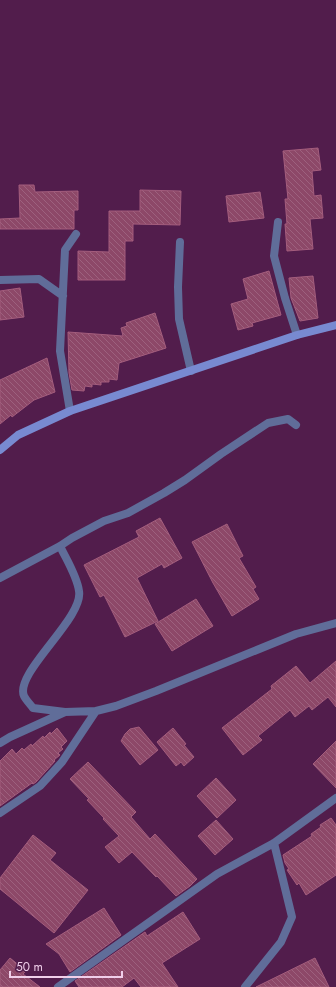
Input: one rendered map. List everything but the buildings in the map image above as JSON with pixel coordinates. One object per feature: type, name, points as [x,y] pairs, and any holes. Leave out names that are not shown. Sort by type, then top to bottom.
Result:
[{"type":"main road","points":[[0,450],[18,435],[70,411],[297,334],[336,325]]},
{"type":"street","points":[[278,222],[274,256],[285,298],[297,334]]},
{"type":"street","points":[[70,411],[60,351],[65,250],[76,234]]},
{"type":"street","points":[[180,242],[178,287],[179,319],[191,371]]},
{"type":"street","points":[[0,280],[39,279],[63,296]]},
{"type":"street","points":[[0,578],[104,521],[128,513],[174,486],[268,423],[288,419],[296,425]]},
{"type":"street","points":[[60,546],[80,592],[77,607],[33,667],[23,686],[23,695],[33,708],[66,712],[96,711],[116,706],[296,634],[336,623]]},
{"type":"street","points":[[0,813],[40,786],[62,762],[96,711]]},
{"type":"street","points":[[0,743],[66,712]]},
{"type":"street","points":[[58,987],[217,874],[274,843],[336,798]]},
{"type":"street","points":[[246,987],[281,942],[292,917],[274,843]]}]
